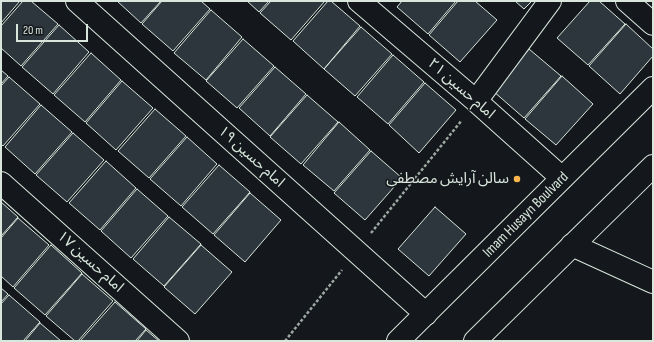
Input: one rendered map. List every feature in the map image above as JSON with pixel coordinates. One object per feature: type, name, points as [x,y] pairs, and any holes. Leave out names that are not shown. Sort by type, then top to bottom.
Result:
[{"type":"street","name":"امام حسین ۱۹","points":[[77,1],[426,314]]},
{"type":"street","name":"امام حسین ۲۱","points":[[359,1],[562,178]]},
{"type":"street","points":[[476,102],[550,1]]},
{"type":"street","points":[[627,1],[653,24]]},
{"type":"street","name":"Imam Husayn Boulvard","points":[[398,341],[653,88]]},
{"type":"street","points":[[475,341],[653,166]]},
{"type":"street","name":"امام حسین ۱۷","points":[[1,183],[178,341]]},
{"type":"street","points":[[572,246],[653,282]]},
{"type":"path","points":[[285,341],[476,102]]},
{"type":"building","points":[[1,1],[20,1],[1,23]]},
{"type":"building","points":[[23,1],[31,1],[58,24],[21,66],[1,48],[1,26]]},
{"type":"building","points":[[117,1],[161,1],[141,23]]},
{"type":"building","points":[[162,1],[201,1],[210,9],[173,51],[142,24]]},
{"type":"building","points":[[247,1],[269,1],[259,12]]},
{"type":"building","points":[[271,1],[325,1],[291,40],[260,13]]},
{"type":"building","points":[[328,1],[331,1],[360,26],[324,69],[293,41]]},
{"type":"building","points":[[402,1],[456,1],[428,34],[397,7]]},
{"type":"building","points":[[458,1],[475,1],[497,20],[460,62],[429,35]]},
{"type":"building","points":[[515,1],[532,1],[524,9]]},
{"type":"building","points":[[590,1],[599,1],[625,24],[588,65],[557,38]]},
{"type":"building","points":[[211,10],[242,37],[206,80],[174,53]]},
{"type":"building","points":[[626,24],[653,49],[653,56],[620,94],[589,66]]},
{"type":"building","points":[[59,25],[89,52],[53,94],[22,67]]},
{"type":"building","points":[[361,27],[392,54],[355,96],[324,69]]},
{"type":"building","points":[[243,39],[274,66],[237,108],[206,81]]},
{"type":"building","points":[[529,49],[561,76],[524,118],[493,91]]},
{"type":"building","points":[[91,53],[121,80],[85,122],[54,95]]},
{"type":"building","points":[[393,55],[424,82],[388,124],[357,97]]},
{"type":"building","points":[[275,67],[306,94],[270,136],[239,108]]},
{"type":"building","points":[[1,70],[8,76],[1,84]]},
{"type":"building","points":[[562,76],[593,104],[556,145],[525,119]]},
{"type":"building","points":[[9,77],[40,104],[3,146],[1,144],[1,86]]},
{"type":"building","points":[[122,81],[153,108],[116,150],[86,123]]},
{"type":"building","points":[[425,83],[456,110],[419,153],[389,125]]},
{"type":"building","points":[[307,95],[338,122],[301,164],[270,137]]},
{"type":"building","points":[[41,105],[72,132],[35,174],[5,147]]},
{"type":"building","points":[[155,109],[186,136],[149,178],[118,151]]},
{"type":"building","points":[[339,122],[370,150],[334,191],[303,165]]},
{"type":"building","points":[[73,133],[104,160],[67,202],[36,175]]},
{"type":"building","points":[[187,137],[217,164],[181,206],[150,179]]},
{"type":"building","points":[[371,151],[402,178],[365,220],[334,193]]},
{"type":"building","points":[[106,161],[136,188],[100,230],[69,203]]},
{"type":"building","points":[[219,165],[250,192],[213,234],[182,207]]},
{"type":"building","points":[[137,189],[168,216],[131,258],[101,231]]},
{"type":"building","points":[[250,193],[281,220],[245,262],[214,235]]},
{"type":"building","points":[[1,202],[18,217],[1,236]]},
{"type":"building","points":[[435,207],[466,234],[429,276],[398,249]]},
{"type":"building","points":[[169,217],[201,244],[164,286],[133,259]]},
{"type":"building","points":[[18,218],[49,245],[13,287],[1,276],[1,238]]},
{"type":"building","points":[[51,245],[82,273],[45,315],[14,288]]},
{"type":"building","points":[[201,245],[232,272],[195,314],[164,287]]},
{"type":"building","points":[[82,274],[113,301],[78,341],[75,341],[46,316]]},
{"type":"building","points":[[1,288],[8,294],[1,302]]},
{"type":"building","points":[[9,295],[40,322],[23,341],[1,341],[1,304]]},
{"type":"building","points":[[115,302],[146,329],[135,341],[80,341]]},
{"type":"building","points":[[40,323],[61,341],[25,341]]},
{"type":"building","points":[[146,330],[159,341],[137,341]]},
{"type":"place","name":"سالن آرایش مصطفی","points":[[517,179]]}]
